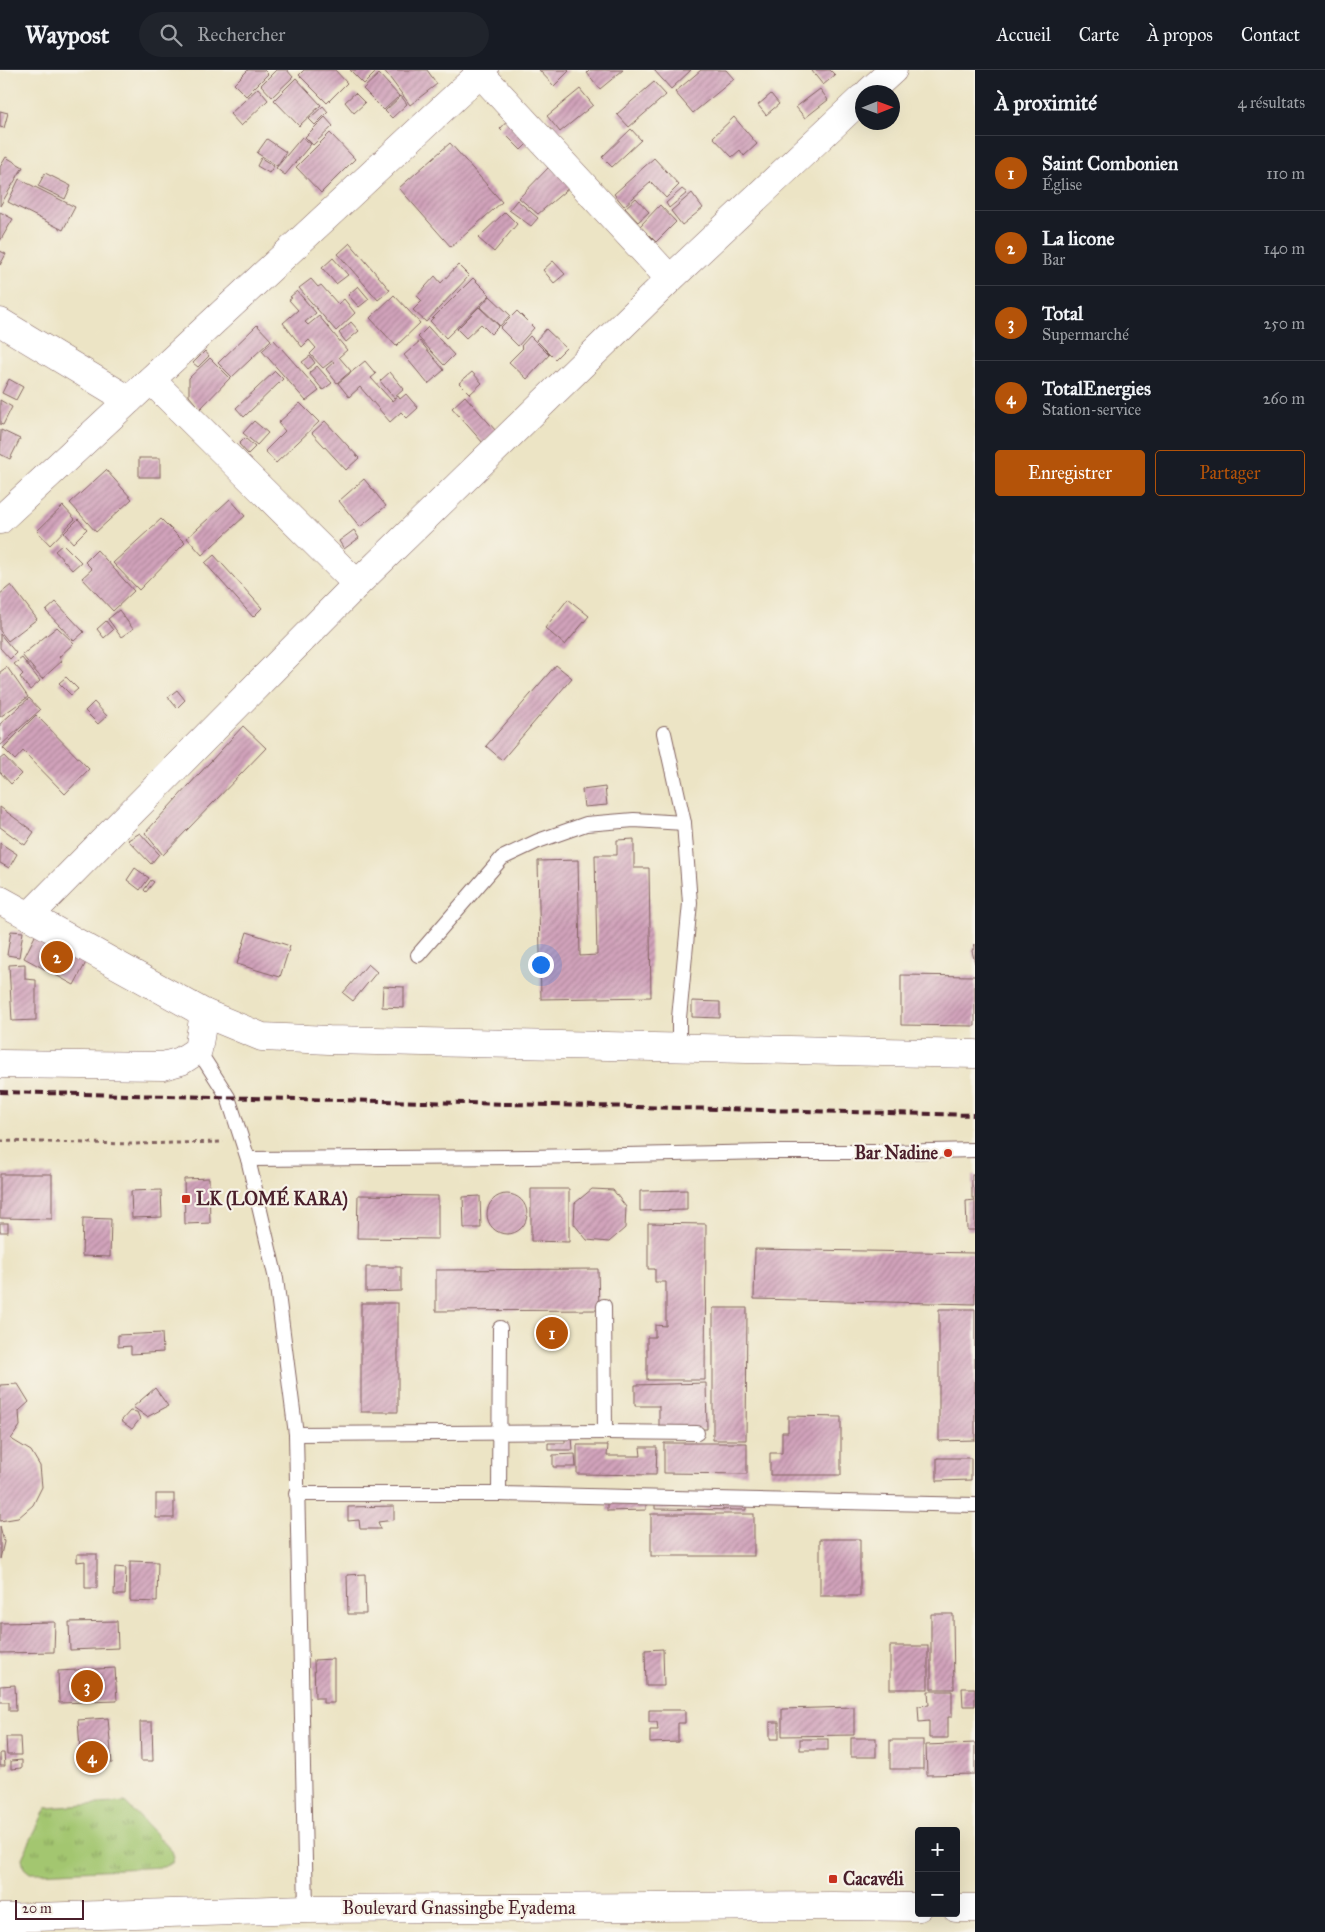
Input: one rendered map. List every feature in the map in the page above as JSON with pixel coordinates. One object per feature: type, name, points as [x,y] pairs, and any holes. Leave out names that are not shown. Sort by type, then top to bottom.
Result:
[{"type":"main road","points":[[876,85],[892,70]]},
{"type":"main road","points":[[0,520],[481,71],[670,279]]},
{"type":"main road","points":[[29,916],[357,584],[670,279],[855,105]]},
{"type":"main road","points":[[0,322],[129,400]]},
{"type":"main road","points":[[151,380],[357,584]]},
{"type":"main road","points":[[0,900],[204,1013],[262,1037],[975,1054]]},
{"type":"main road","points":[[0,1064],[162,1066],[181,1061],[198,1050],[204,1013]]},
{"type":"main road","name":"Boulevard Gnassingbe Eyadema","points":[[0,1918],[306,1909],[915,1907]]},
{"type":"main road","points":[[960,1908],[975,1908]]},
{"type":"lane","points":[[664,733],[684,823],[690,903],[679,1018],[679,1047]]},
{"type":"lane","points":[[418,954],[502,858],[586,824],[634,820],[684,823]]},
{"type":"lane","points":[[198,1050],[228,1097],[248,1159],[276,1279],[296,1434],[306,1909]]},
{"type":"lane","points":[[248,1159],[975,1150]]},
{"type":"lane","points":[[604,1306],[605,1432]]},
{"type":"lane","points":[[500,1328],[500,1494]]},
{"type":"lane","points":[[296,1434],[697,1433]]},
{"type":"lane","points":[[296,1494],[500,1494],[975,1505]]},
{"type":"path","points":[[0,1141],[131,1144],[242,1141]]},
{"type":"green space","points":[[125,1802],[172,1851],[174,1857],[172,1863],[163,1867],[37,1873],[30,1873],[24,1868],[22,1858],[46,1808]]},
{"type":"building","points":[[248,70],[264,70],[268,74],[246,96],[234,84]]},
{"type":"building","points":[[276,70],[287,70],[293,77],[272,97],[261,85]]},
{"type":"building","points":[[304,70],[335,70],[347,83],[327,103],[299,75]]},
{"type":"building","points":[[350,70],[378,70],[364,84]]},
{"type":"building","points":[[384,70],[427,70],[437,84],[410,105]]},
{"type":"building","points":[[539,70],[568,70],[569,71],[554,86]]},
{"type":"building","points":[[590,70],[623,70],[600,89],[587,73]]},
{"type":"building","points":[[654,70],[691,70],[671,89]]},
{"type":"building","points":[[701,70],[726,70],[734,79],[693,113],[675,92]]},
{"type":"building","points":[[813,70],[830,70],[835,75],[823,85]]},
{"type":"building","points":[[379,74],[399,96],[384,110],[363,89]]},
{"type":"building","points":[[296,78],[321,105],[299,126],[274,100]]},
{"type":"building","points":[[654,82],[666,95],[629,127],[617,114]]},
{"type":"building","points":[[258,88],[268,100],[241,126],[230,114]]},
{"type":"building","points":[[580,89],[593,105],[560,132],[547,116]]},
{"type":"building","points":[[820,89],[828,100],[805,118],[796,107]]},
{"type":"building","points":[[355,93],[365,103],[354,113],[345,102]]},
{"type":"building","points":[[771,94],[779,104],[766,115],[758,105]]},
{"type":"building","points":[[401,96],[407,104],[392,118],[385,111]]},
{"type":"building","points":[[323,106],[328,112],[315,125],[309,119]]},
{"type":"building","points":[[0,111],[8,113],[4,128],[0,127]]},
{"type":"building","points":[[325,117],[333,126],[313,145],[305,137]]},
{"type":"building","points":[[511,117],[532,139],[521,150],[500,129]]},
{"type":"building","points":[[734,117],[757,144],[744,156],[740,150],[732,157],[713,137]]},
{"type":"building","points":[[631,129],[641,140],[612,167],[602,157]]},
{"type":"building","points":[[330,133],[355,159],[321,193],[296,167]]},
{"type":"building","points":[[302,137],[311,144],[285,175],[276,168]]},
{"type":"building","points":[[267,139],[286,152],[277,166],[257,153]]},
{"type":"building","points":[[450,143],[502,202],[451,247],[399,188]]},
{"type":"building","points":[[6,157],[23,167],[0,206],[0,167]]},
{"type":"building","points":[[261,158],[274,166],[269,173],[257,166]]},
{"type":"building","points":[[654,158],[679,185],[666,198],[651,182],[624,206],[614,194]]},
{"type":"building","points":[[550,166],[571,186],[538,214],[519,198]]},
{"type":"building","points":[[45,173],[71,186],[65,199],[38,186]]},
{"type":"building","points":[[19,179],[75,207],[63,230],[8,202]]},
{"type":"building","points":[[682,189],[687,193],[669,208],[666,203]]},
{"type":"building","points":[[692,193],[703,208],[682,225],[671,211]]},
{"type":"building","points":[[636,198],[649,212],[638,222],[625,208]]},
{"type":"building","points":[[517,200],[538,218],[531,226],[509,210]]},
{"type":"building","points":[[660,205],[676,222],[656,242],[640,226]]},
{"type":"building","points":[[0,212],[13,219],[0,241]]},
{"type":"building","points":[[505,212],[517,224],[494,252],[478,238]]},
{"type":"building","points":[[350,243],[390,290],[378,300],[338,254]]},
{"type":"building","points":[[0,251],[6,254],[0,265]]},
{"type":"building","points":[[333,258],[348,275],[336,284],[322,268]]},
{"type":"building","points":[[553,261],[565,274],[554,283],[543,270]]},
{"type":"building","points":[[458,265],[469,276],[426,322],[413,310],[422,301],[417,296],[435,276],[441,283]]},
{"type":"building","points":[[473,278],[490,295],[446,338],[430,321]]},
{"type":"building","points":[[311,279],[318,287],[321,285],[338,304],[344,299],[355,313],[336,331],[299,288]]},
{"type":"building","points":[[358,286],[369,299],[359,307],[348,295]]},
{"type":"building","points":[[297,291],[316,313],[305,322],[308,325],[319,316],[347,350],[339,357],[351,371],[337,383],[326,369],[334,362],[332,361],[323,368],[310,354],[316,348],[309,340],[302,347],[283,323],[298,310],[289,300]]},
{"type":"building","points":[[394,295],[420,323],[396,346],[370,318]]},
{"type":"building","points":[[490,296],[510,315],[500,326],[480,307]]},
{"type":"building","points":[[479,307],[499,326],[491,334],[481,324],[466,338],[457,329]]},
{"type":"building","points":[[517,311],[534,328],[518,346],[500,328]]},
{"type":"building","points":[[351,322],[359,331],[346,342],[339,333]]},
{"type":"building","points":[[257,325],[271,340],[232,377],[218,363]]},
{"type":"building","points":[[428,327],[454,355],[444,365],[418,337]]},
{"type":"building","points":[[546,329],[566,348],[555,359],[536,340]]},
{"type":"building","points":[[530,336],[549,355],[527,379],[509,362],[523,348],[521,346]]},
{"type":"building","points":[[274,340],[319,391],[306,401],[262,351]]},
{"type":"building","points":[[420,341],[444,370],[428,384],[404,355]]},
{"type":"building","points":[[205,351],[209,356],[198,367],[193,363]]},
{"type":"building","points":[[310,356],[315,363],[308,369],[302,362]]},
{"type":"building","points":[[210,358],[230,378],[200,409],[189,396],[189,378]]},
{"type":"building","points":[[365,361],[376,374],[371,378],[392,401],[398,396],[400,399],[406,394],[418,408],[407,418],[401,412],[390,422],[360,387],[349,397],[338,383]]},
{"type":"building","points":[[317,366],[332,383],[323,390],[309,373]]},
{"type":"building","points":[[275,371],[283,379],[244,417],[236,408]]},
{"type":"building","points":[[390,372],[404,389],[394,398],[380,381]]},
{"type":"building","points":[[472,372],[482,383],[470,394],[459,383]]},
{"type":"building","points":[[9,379],[23,387],[16,400],[2,393]]},
{"type":"building","points":[[465,396],[496,431],[483,443],[452,408]]},
{"type":"building","points":[[0,400],[12,407],[3,425],[0,424]]},
{"type":"building","points":[[300,403],[319,422],[276,463],[265,451],[285,431],[278,423]]},
{"type":"building","points":[[254,421],[268,433],[257,445],[243,433]]},
{"type":"building","points":[[325,421],[359,458],[346,470],[312,433]]},
{"type":"building","points":[[1,430],[20,439],[10,459],[0,454]]},
{"type":"building","points":[[245,438],[255,447],[248,454],[239,444]]},
{"type":"building","points":[[139,458],[160,458],[160,477],[139,477]]},
{"type":"building","points":[[106,470],[132,499],[96,532],[70,503]]},
{"type":"building","points":[[364,479],[386,506],[360,527],[339,501]]},
{"type":"building","points":[[230,499],[245,516],[202,555],[187,538]]},
{"type":"building","points":[[63,506],[75,519],[50,545],[37,531]]},
{"type":"building","points":[[78,519],[87,529],[73,543],[64,533]]},
{"type":"building","points":[[161,519],[185,543],[139,590],[113,563]]},
{"type":"building","points":[[354,530],[359,538],[344,549],[339,541]]},
{"type":"building","points":[[63,544],[81,562],[72,570],[55,551]]},
{"type":"building","points":[[97,550],[134,591],[113,611],[82,578],[92,569],[85,562]]},
{"type":"building","points":[[214,555],[262,608],[253,617],[205,563]]},
{"type":"building","points":[[11,585],[37,619],[8,641],[0,631],[0,594]]},
{"type":"building","points":[[568,599],[589,616],[565,645],[545,628]]},
{"type":"building","points":[[56,602],[84,632],[74,641],[46,611]]},
{"type":"building","points":[[119,610],[133,629],[121,637],[108,619]]},
{"type":"building","points":[[106,621],[113,630],[104,638],[97,629]]},
{"type":"building","points":[[57,627],[74,643],[59,657],[62,661],[42,679],[22,655]]},
{"type":"building","points":[[0,634],[16,653],[10,659],[0,648]]},
{"type":"building","points":[[22,658],[40,681],[30,690],[20,677],[23,674],[14,664]]},
{"type":"building","points":[[556,665],[572,678],[502,760],[486,746]]},
{"type":"building","points":[[7,667],[28,697],[0,717],[0,672]]},
{"type":"building","points":[[66,677],[78,689],[71,695],[59,683]]},
{"type":"building","points":[[177,690],[185,700],[177,708],[168,697]]},
{"type":"building","points":[[29,698],[40,710],[0,746],[0,724]]},
{"type":"building","points":[[94,702],[107,716],[98,724],[85,711]]},
{"type":"building","points":[[36,715],[89,769],[65,794],[23,751],[15,760],[3,748]]},
{"type":"building","points":[[243,726],[266,748],[163,855],[145,833]]},
{"type":"building","points":[[4,756],[21,774],[11,784],[0,772],[0,759]]},
{"type":"building","points":[[605,787],[607,805],[584,807],[582,790]]},
{"type":"building","points":[[0,807],[34,832],[25,845],[0,827]]},
{"type":"building","points":[[140,833],[159,854],[151,864],[128,840]]},
{"type":"building","points":[[634,839],[634,868],[649,868],[651,997],[541,999],[538,861],[578,860],[580,956],[597,955],[595,855],[617,855],[617,840]]},
{"type":"building","points":[[0,843],[17,854],[9,868],[0,863]]},
{"type":"building","points":[[135,868],[149,878],[140,890],[127,880]]},
{"type":"building","points":[[151,880],[154,882],[146,892],[144,890]]},
{"type":"building","points":[[39,928],[90,955],[74,985],[24,958]]},
{"type":"building","points":[[11,931],[23,932],[19,957],[7,955]]},
{"type":"building","points":[[247,932],[290,946],[280,977],[237,964]]},
{"type":"building","points":[[975,944],[975,963],[972,951]]},
{"type":"building","points":[[25,964],[25,979],[36,980],[36,1020],[12,1021],[9,965]]},
{"type":"building","points":[[368,964],[377,972],[353,1001],[343,993]]},
{"type":"building","points":[[901,975],[975,976],[975,1026],[901,1025]]},
{"type":"building","points":[[383,986],[404,987],[404,1008],[382,1007]]},
{"type":"building","points":[[692,1001],[720,1002],[720,1018],[692,1017]]},
{"type":"building","points":[[0,1174],[52,1174],[52,1219],[0,1218]]},
{"type":"building","points":[[972,1175],[975,1175],[975,1198],[972,1198]]},
{"type":"building","points":[[209,1178],[210,1223],[185,1224],[184,1179]]},
{"type":"building","points":[[531,1189],[569,1189],[569,1242],[531,1241]]},
{"type":"building","points":[[592,1189],[613,1190],[626,1207],[625,1228],[609,1242],[587,1240],[574,1224],[575,1203]]},
{"type":"building","points":[[161,1190],[162,1217],[132,1218],[131,1191]]},
{"type":"building","points":[[687,1190],[687,1210],[640,1211],[640,1191]]},
{"type":"building","points":[[507,1194],[521,1200],[527,1214],[521,1228],[507,1234],[493,1228],[487,1214],[493,1200]]},
{"type":"building","points":[[358,1195],[438,1196],[438,1239],[357,1238]]},
{"type":"building","points":[[480,1196],[481,1228],[464,1228],[463,1197]]},
{"type":"building","points":[[975,1200],[975,1230],[967,1230],[966,1201]]},
{"type":"building","points":[[83,1218],[111,1219],[110,1257],[82,1256]]},
{"type":"building","points":[[0,1223],[8,1223],[8,1232],[0,1232]]},
{"type":"building","points":[[648,1223],[706,1224],[705,1380],[647,1380],[647,1337],[655,1337],[655,1325],[666,1326],[666,1282],[655,1282],[655,1269],[648,1269]]},
{"type":"building","points":[[755,1249],[975,1253],[975,1304],[754,1299]]},
{"type":"building","points":[[366,1267],[401,1267],[401,1291],[366,1292]]},
{"type":"building","points":[[598,1269],[599,1310],[436,1311],[436,1270]]},
{"type":"building","points":[[361,1303],[398,1303],[398,1412],[361,1412]]},
{"type":"building","points":[[713,1308],[747,1308],[746,1440],[713,1440]]},
{"type":"building","points":[[939,1309],[975,1309],[975,1440],[939,1441]]},
{"type":"building","points":[[162,1333],[163,1352],[131,1354],[131,1346],[118,1347],[118,1335]]},
{"type":"building","points":[[706,1383],[707,1429],[659,1430],[659,1406],[635,1406],[635,1385]]},
{"type":"building","points":[[18,1384],[29,1402],[19,1411],[20,1426],[11,1439],[31,1451],[40,1466],[42,1487],[33,1505],[18,1518],[0,1521],[0,1385]]},
{"type":"building","points":[[155,1388],[168,1406],[147,1417],[133,1407]]},
{"type":"building","points":[[130,1411],[137,1412],[140,1419],[132,1429],[121,1421]]},
{"type":"building","points":[[788,1416],[841,1417],[841,1475],[770,1475],[770,1453],[782,1453],[782,1432],[788,1432]]},
{"type":"building","points":[[572,1437],[573,1450],[548,1450],[548,1443],[565,1443],[565,1438]]},
{"type":"building","points":[[664,1443],[747,1443],[747,1474],[664,1473]]},
{"type":"building","points":[[577,1445],[608,1445],[607,1456],[641,1456],[640,1447],[657,1447],[656,1475],[577,1474]]},
{"type":"building","points":[[575,1454],[576,1467],[553,1467],[553,1455]]},
{"type":"building","points":[[937,1458],[971,1458],[971,1480],[937,1481]]},
{"type":"building","points":[[156,1494],[174,1494],[174,1518],[156,1518]]},
{"type":"building","points":[[646,1499],[646,1510],[607,1511],[607,1500]]},
{"type":"building","points":[[655,1500],[746,1501],[746,1510],[655,1509]]},
{"type":"building","points":[[394,1506],[394,1520],[378,1522],[381,1529],[360,1529],[359,1520],[348,1521],[348,1507]]},
{"type":"building","points":[[651,1514],[754,1514],[754,1556],[651,1556]]},
{"type":"building","points":[[0,1526],[4,1542],[0,1559]]},
{"type":"building","points":[[820,1539],[860,1539],[860,1596],[820,1596]]},
{"type":"building","points":[[77,1554],[97,1554],[97,1588],[85,1588],[85,1561],[77,1562]]},
{"type":"building","points":[[130,1561],[158,1562],[157,1602],[130,1601]]},
{"type":"building","points":[[115,1567],[126,1568],[125,1595],[114,1595]]},
{"type":"building","points":[[365,1574],[366,1614],[348,1614],[347,1575]]},
{"type":"building","points":[[931,1614],[953,1614],[954,1689],[931,1689]]},
{"type":"building","points":[[117,1621],[118,1648],[70,1650],[69,1622]]},
{"type":"building","points":[[55,1622],[54,1652],[0,1653],[0,1623]]},
{"type":"building","points":[[890,1646],[928,1646],[928,1689],[890,1689]]},
{"type":"building","points":[[663,1649],[664,1686],[646,1686],[645,1650]]},
{"type":"building","points":[[334,1659],[334,1703],[323,1703],[323,1698],[315,1698],[314,1660]]},
{"type":"building","points":[[115,1668],[117,1701],[59,1703],[58,1671]]},
{"type":"building","points":[[15,1685],[16,1711],[9,1711],[9,1702],[0,1702],[0,1686]]},
{"type":"building","points":[[962,1688],[975,1688],[975,1706],[963,1706]]},
{"type":"building","points":[[928,1691],[952,1691],[952,1717],[948,1717],[948,1738],[929,1738],[929,1721],[919,1722],[918,1706],[929,1705]]},
{"type":"building","points":[[854,1707],[854,1735],[782,1736],[782,1709]]},
{"type":"building","points":[[649,1710],[685,1710],[685,1723],[678,1723],[678,1742],[650,1743],[650,1730],[658,1730],[657,1722],[649,1722]]},
{"type":"building","points":[[108,1718],[112,1763],[81,1765],[78,1720]]},
{"type":"building","points":[[140,1722],[152,1722],[153,1761],[141,1761]]},
{"type":"building","points":[[770,1722],[779,1722],[779,1739],[770,1739]]},
{"type":"building","points":[[6,1737],[20,1737],[21,1755],[7,1755]]},
{"type":"building","points":[[851,1738],[876,1738],[876,1757],[851,1757]]},
{"type":"building","points":[[800,1739],[828,1739],[828,1750],[800,1750]]},
{"type":"building","points":[[890,1740],[923,1740],[923,1769],[890,1769]]},
{"type":"building","points":[[975,1743],[975,1774],[927,1775],[926,1745]]},
{"type":"building","points":[[0,1753],[4,1753],[5,1766],[0,1766]]},
{"type":"building","points":[[22,1760],[22,1768],[11,1769],[11,1761]]},
{"type":"railway","points":[[0,1092],[975,1115]]},
{"type":"place","name":"La licone","points":[[57,957]]},
{"type":"place","name":"Bar Nadine","points":[[948,1153]]},
{"type":"place","name":"LK (LOMÉ KARA)","points":[[186,1199]]},
{"type":"place","name":"Saint Combonien","points":[[552,1333]]},
{"type":"place","name":"Total","points":[[87,1686]]},
{"type":"place","name":"TotalEnergies","points":[[92,1757]]},
{"type":"place","name":"Cacavéli","points":[[833,1879]]}]
